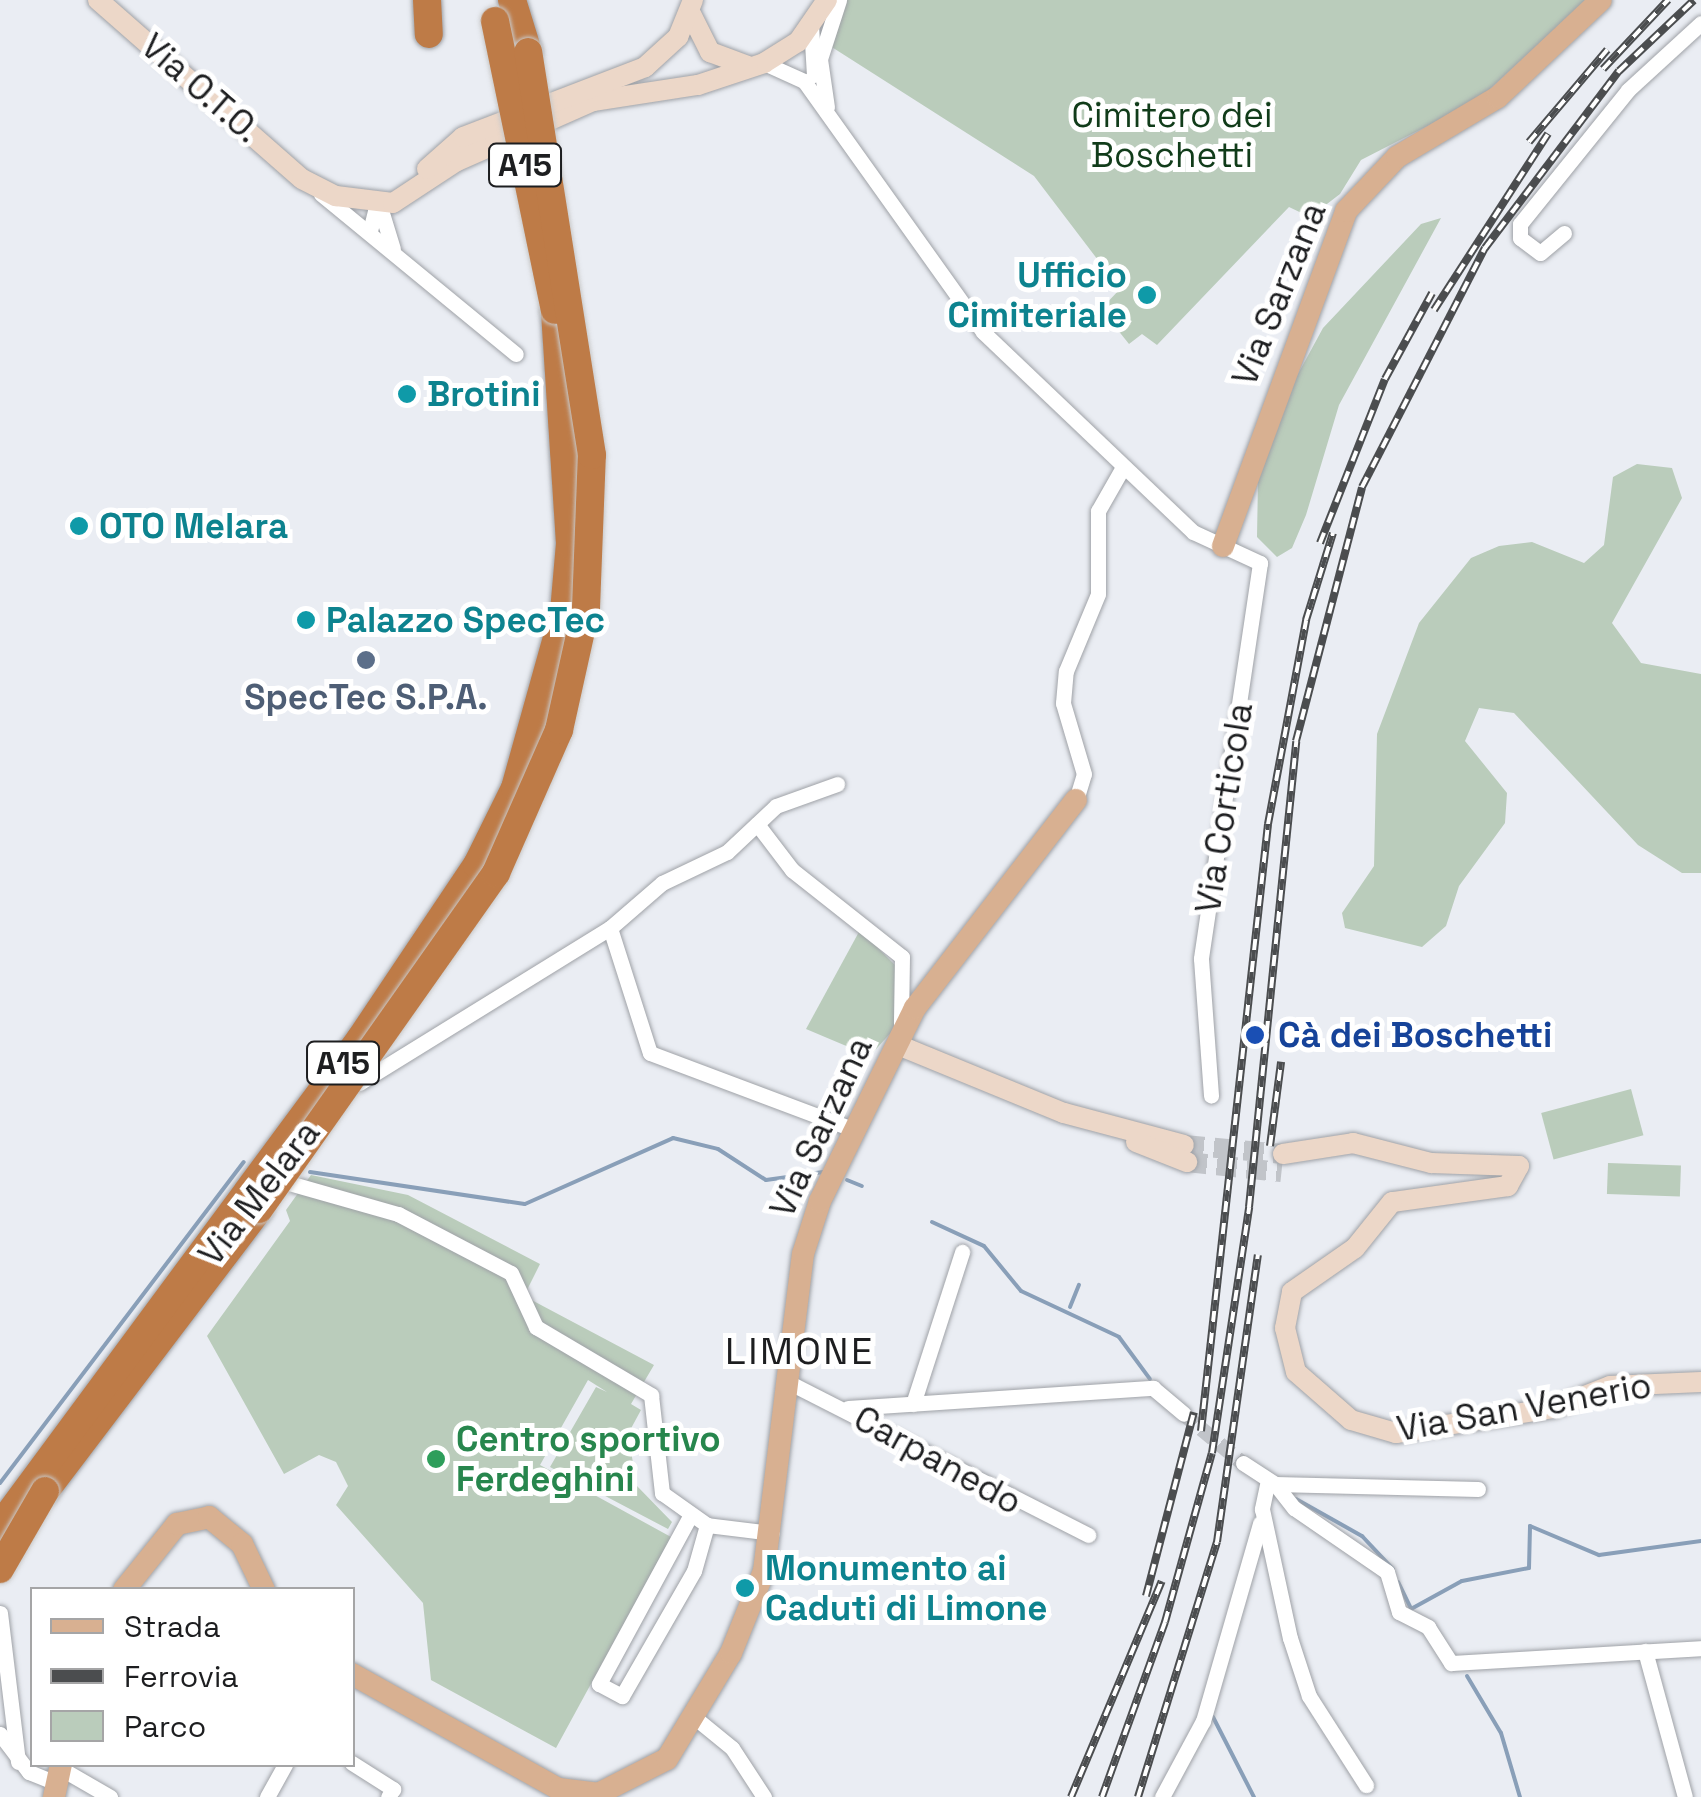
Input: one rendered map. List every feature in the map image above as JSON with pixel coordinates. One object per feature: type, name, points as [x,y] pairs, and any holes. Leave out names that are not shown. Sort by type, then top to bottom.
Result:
[{"type":"highway","points":[[427,0],[429,34]]},
{"type":"highway","name":"A15","points":[[0,1572],[45,1491],[384,1044],[496,873],[559,730],[586,608],[592,456],[528,52],[509,5]]},
{"type":"highway","name":"A15","points":[[3,1532],[361,1038],[477,865],[538,720],[564,612],[572,457],[555,310],[509,5]]},
{"type":"main road","name":"Via Sarzana","points":[[1223,546],[1346,210],[1397,158],[1498,97],[1601,0]]},
{"type":"main road","name":"Via Sarzana","points":[[355,1676],[559,1789],[617,1793],[667,1758],[694,1717],[749,1614],[772,1533],[802,1254],[856,1130],[942,966],[1076,800]]},
{"type":"main road","points":[[126,1587],[177,1524],[208,1517],[242,1544],[263,1587]]},
{"type":"street","name":"Via O.T.O.","points":[[98,0],[302,179],[393,249],[516,354]]},
{"type":"street","points":[[829,116],[820,59],[839,0]]},
{"type":"street","points":[[370,231],[378,200],[463,137],[644,67],[691,6],[710,52],[804,81],[829,116]]},
{"type":"street","points":[[818,8],[810,58],[829,116]]},
{"type":"street","points":[[390,224],[404,200],[457,161],[576,108],[631,90],[698,85],[756,64],[818,8]]},
{"type":"street","points":[[1564,232],[1540,254],[1520,238],[1520,224],[1628,90],[1701,23]]},
{"type":"street","name":"Via Corticola","points":[[829,116],[957,301],[1122,469],[1223,546],[1260,564],[1264,579],[1201,959],[1210,1096]]},
{"type":"street","name":"Via O.T.O.","points":[[302,179],[336,196],[404,200]]},
{"type":"street","points":[[378,200],[390,224],[393,249]]},
{"type":"street","points":[[1076,800],[1084,774],[1062,703],[1066,671],[1098,594],[1098,511],[1122,469]]},
{"type":"street","name":"Via Melara","points":[[0,1572],[3,1532],[327,1105],[610,928],[757,824],[776,806],[837,784]]},
{"type":"street","points":[[757,824],[792,870],[902,956],[898,1045],[1185,1153]]},
{"type":"street","points":[[610,928],[650,1052],[856,1130]]},
{"type":"street","name":"Via San Venerio","points":[[1288,1157],[1353,1142],[1431,1163],[1506,1160],[1521,1174],[1508,1186],[1392,1202],[1356,1248],[1292,1292],[1285,1328],[1296,1372],[1351,1420],[1396,1434],[1554,1408],[1610,1386],[1701,1382]]},
{"type":"street","points":[[272,1176],[398,1214],[512,1273],[536,1326],[651,1395],[662,1493],[689,1518],[707,1525],[772,1533]]},
{"type":"street","points":[[913,1404],[962,1252]]},
{"type":"street","name":"Carpanedo","points":[[788,1382],[848,1408],[1088,1535]]},
{"type":"street","points":[[848,1408],[1153,1388],[1184,1414]]},
{"type":"street","points":[[1242,1462],[1271,1482],[1294,1508],[1388,1572],[1399,1612],[1428,1627],[1452,1662],[1701,1648]]},
{"type":"street","points":[[1271,1482],[1478,1489]]},
{"type":"street","points":[[1162,1797],[1209,1704],[1271,1482]]},
{"type":"street","points":[[1262,1509],[1309,1696],[1366,1785]]},
{"type":"street","points":[[689,1518],[598,1684],[622,1696],[694,1572],[707,1525]]},
{"type":"street","points":[[0,1612],[18,1762]]},
{"type":"street","points":[[1645,1651],[1686,1797]]},
{"type":"street","points":[[694,1717],[732,1748],[764,1797]]},
{"type":"street","points":[[0,1734],[18,1762],[110,1797]]},
{"type":"street","points":[[355,1766],[393,1789],[388,1797]]},
{"type":"street","points":[[267,1797],[282,1767]]},
{"type":"green space","name":"Cimitero dei Boschetti","points":[[843,0],[1586,0],[1478,100],[1361,160],[1340,194],[1310,217],[1289,207],[1157,345],[1142,334],[1129,344],[1101,309],[1120,289],[1034,176],[827,44]]},
{"type":"green space","points":[[1441,218],[1339,405],[1306,515],[1292,548],[1277,557],[1257,537],[1258,480],[1292,385],[1323,328],[1421,224]]},
{"type":"green space","points":[[1637,464],[1672,468],[1682,498],[1612,623],[1641,663],[1701,674],[1701,873],[1682,873],[1638,845],[1514,713],[1479,708],[1465,741],[1507,793],[1505,823],[1459,886],[1446,926],[1422,947],[1345,928],[1342,913],[1374,866],[1377,734],[1419,623],[1471,558],[1499,546],[1532,542],[1584,563],[1604,545],[1613,477]]},
{"type":"green space","points":[[860,930],[905,975],[894,1029],[870,1056],[806,1029]]},
{"type":"green space","points":[[1631,1089],[1643,1135],[1554,1159],[1541,1113]]},
{"type":"green space","points":[[1608,1163],[1681,1166],[1680,1197],[1607,1194]]},
{"type":"green space","name":"Centro sportivo Ferdeghini","points":[[311,1175],[408,1195],[540,1264],[524,1296],[654,1365],[631,1404],[641,1410],[628,1434],[637,1486],[672,1522],[668,1529],[550,1467],[596,1387],[607,1392],[588,1380],[540,1465],[671,1537],[556,1748],[431,1680],[423,1603],[336,1505],[348,1486],[336,1462],[319,1455],[284,1474],[207,1336],[290,1221],[286,1210]]},
{"type":"waterway","points":[[310,1172],[525,1204],[673,1138],[718,1149],[766,1180],[823,1172]]},
{"type":"waterway","points":[[0,1483],[244,1162]]},
{"type":"waterway","points":[[847,1180],[862,1186]]},
{"type":"waterway","points":[[932,1222],[984,1246],[1021,1291],[1119,1337],[1150,1379]]},
{"type":"waterway","points":[[1070,1307],[1079,1285]]},
{"type":"waterway","points":[[1296,1499],[1362,1536],[1393,1569]]},
{"type":"waterway","points":[[1398,1582],[1411,1609],[1462,1581],[1529,1568],[1530,1526],[1599,1555],[1701,1541]]},
{"type":"waterway","points":[[1467,1676],[1501,1733],[1520,1797]]},
{"type":"waterway","points":[[1213,1717],[1254,1797]]},
{"type":"tunnel","points":[[1184,1145],[1283,1154]]},
{"type":"tunnel","points":[[1187,1162],[1281,1172]]},
{"type":"tunnel","points":[[1184,1414],[1243,1463]]},
{"type":"railway","points":[[1603,69],[1668,0]]},
{"type":"railway","points":[[1102,1797],[1165,1622],[1212,1453],[1249,1207],[1296,741],[1362,487],[1485,248],[1619,71],[1694,0]]},
{"type":"railway","points":[[1529,142],[1607,50]]},
{"type":"railway","points":[[1434,310],[1548,134]]},
{"type":"railway","points":[[1320,543],[1385,379],[1432,293]]},
{"type":"railway","points":[[1201,1431],[1268,824],[1306,620],[1333,533]]},
{"type":"railway","points":[[1270,1146],[1281,1062]]},
{"type":"railway","points":[[1138,1797],[1217,1542],[1258,1255]]},
{"type":"railway","points":[[1146,1596],[1194,1412]]},
{"type":"railway","points":[[1071,1797],[1162,1581]]},
{"type":"place","name":"Ufficio Cimiteriale","points":[[1147,295]]},
{"type":"place","name":"Brotini","points":[[407,394]]},
{"type":"place","name":"OTO Melara","points":[[79,526]]},
{"type":"place","name":"Palazzo SpecTec","points":[[306,620]]},
{"type":"place","name":"SpecTec S.P.A.","points":[[366,660]]},
{"type":"place","name":"Cà dei Boschetti","points":[[1255,1035]]},
{"type":"place","name":"Centro sportivo Ferdeghini","points":[[436,1459]]},
{"type":"place","name":"Monumento ai Caduti di Limone","points":[[745,1588]]},
{"type":"district","name":"LIMONE","points":[[800,1352]]}]
